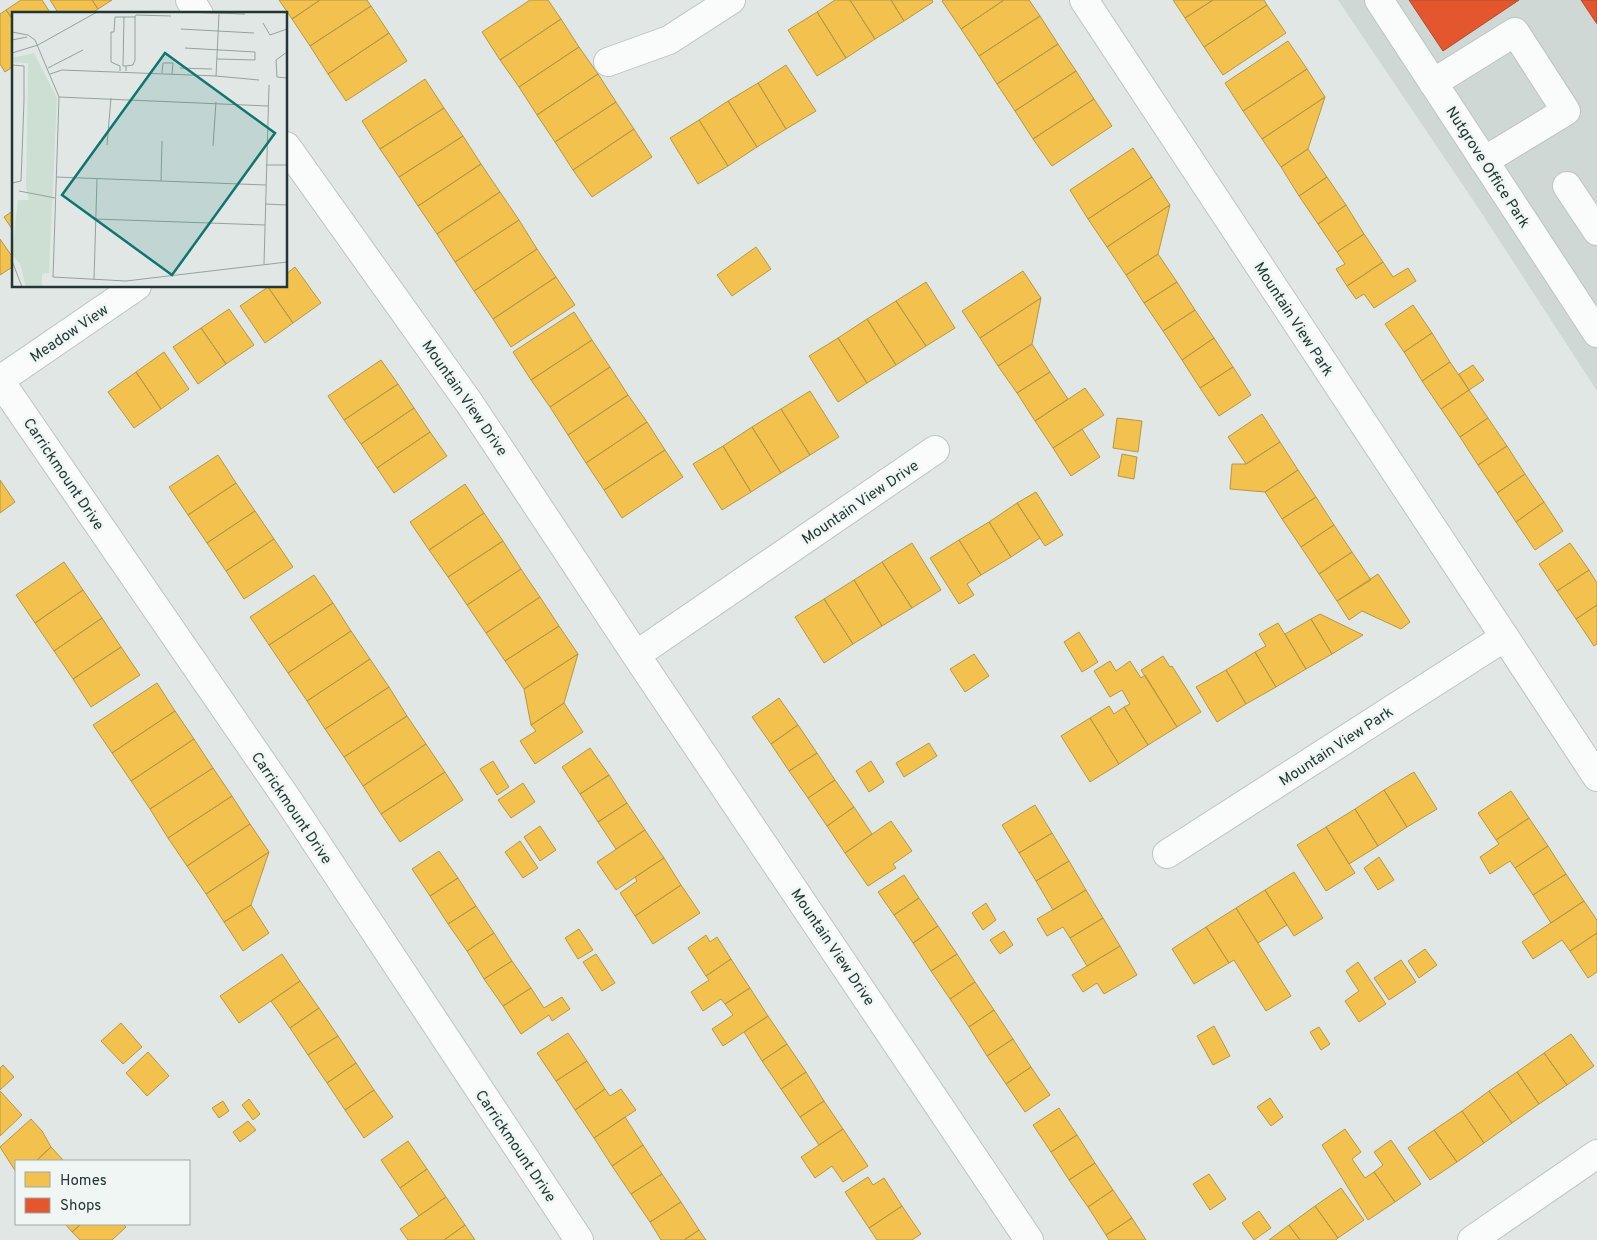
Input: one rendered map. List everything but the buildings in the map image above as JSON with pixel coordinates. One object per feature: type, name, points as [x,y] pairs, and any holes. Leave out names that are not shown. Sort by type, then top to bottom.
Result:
[{"type":"street","points":[[190,0],[198,12]]},
{"type":"street","points":[[608,62],[669,40],[731,0]]},
{"type":"street","name":"Mountain View Park","points":[[1084,0],[1597,777]]},
{"type":"street","name":"Nutgrove Office Park","points":[[1379,0],[1597,333]]},
{"type":"street","points":[[1433,84],[1515,32],[1566,111],[1484,161]]},
{"type":"street","name":"Mountain View Drive","points":[[288,153],[295,179],[470,404],[1028,1240]]},
{"type":"street","points":[[1567,186],[1597,231]]},
{"type":"street","name":"Meadow View","points":[[0,380],[134,288]]},
{"type":"street","name":"Carrickmount Drive","points":[[0,380],[290,803],[579,1240]]},
{"type":"street","name":"Mountain View Drive","points":[[636,655],[935,450]]},
{"type":"street","name":"Mountain View Park","points":[[1167,854],[1505,637]]},
{"type":"street","points":[[1472,1240],[1597,1154]]},
{"type":"shaded area","points":[[1338,0],[1597,0],[1597,391],[1479,209]]}]
